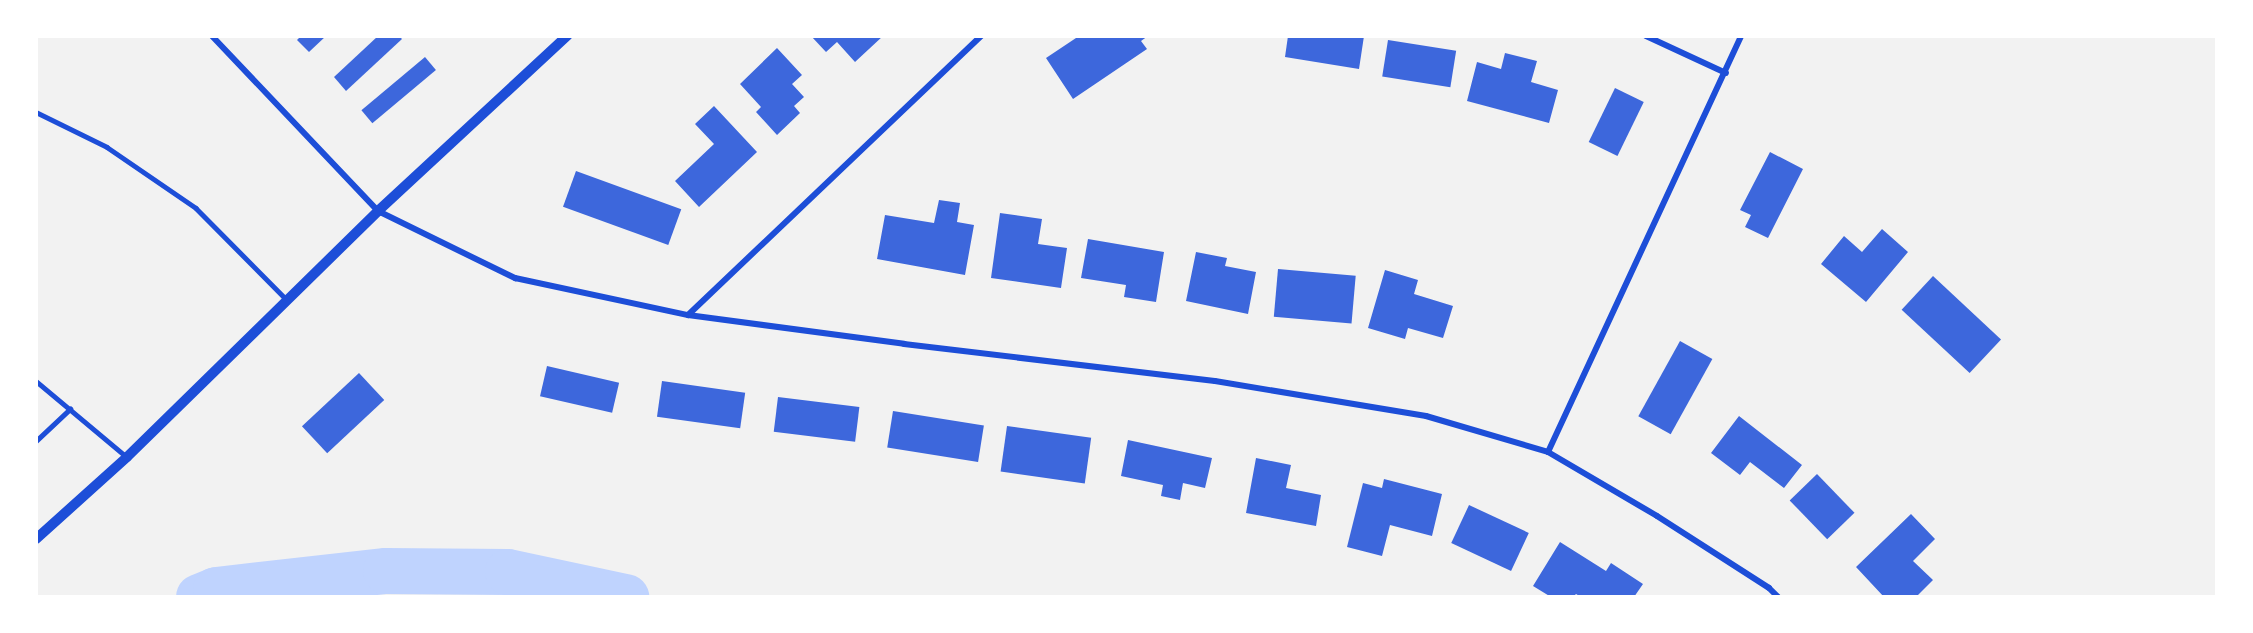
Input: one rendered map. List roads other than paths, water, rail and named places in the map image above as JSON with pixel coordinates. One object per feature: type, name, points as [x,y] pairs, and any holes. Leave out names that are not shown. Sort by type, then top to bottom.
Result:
[{"type":"street","points":[[212,36],[378,211],[515,278],[688,315],[904,344],[1215,381],[1426,416],[1548,452],[1657,516],[1769,588],[1778,597]]},
{"type":"street","points":[[36,539],[127,457],[378,211],[567,36]]},
{"type":"street","points":[[688,315],[981,36]]},
{"type":"street","points":[[1646,36],[1726,73]]},
{"type":"street","points":[[1548,452],[1742,36]]},
{"type":"lane","points":[[36,111],[107,147],[196,208],[287,300]]},
{"type":"lane","points":[[36,381],[127,457]]},
{"type":"lane","points":[[36,441],[70,409]]},
{"type":"waterway","points":[[199,597],[216,590],[386,571],[508,572],[626,597]]}]
